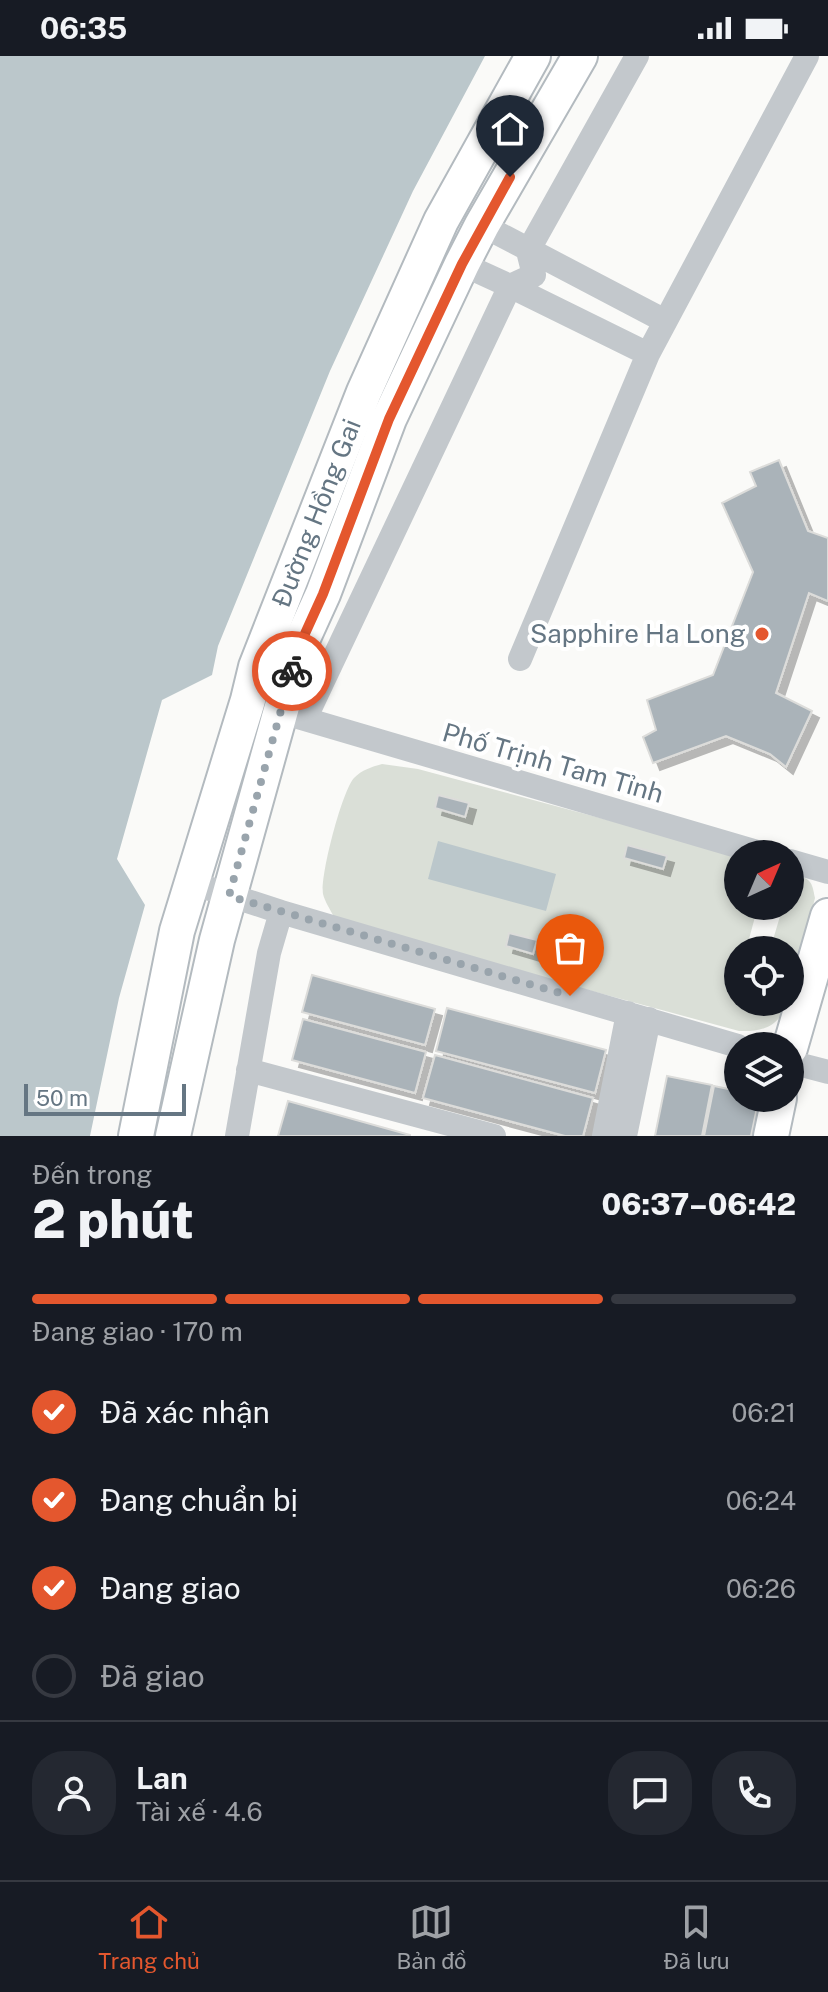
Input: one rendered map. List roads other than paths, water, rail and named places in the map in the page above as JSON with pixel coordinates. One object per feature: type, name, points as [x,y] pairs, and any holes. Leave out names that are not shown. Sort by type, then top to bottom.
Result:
[{"type":"street","name":"Đường Hồng Gai","points":[[136,1136],[177,931],[256,667],[364,392],[441,221],[533,56]]},
{"type":"street","name":"Đường Hồng Gai","points":[[173,1136],[229,896],[293,716],[298,649],[323,594],[389,419],[462,264],[580,56]]},
{"type":"street","points":[[293,716],[510,286],[534,275],[528,251],[637,56]]},
{"type":"street","points":[[520,659],[648,354],[807,56]]},
{"type":"street","points":[[482,225],[665,321]]},
{"type":"street","points":[[462,264],[648,354]]},
{"type":"street","name":"Phố Trịnh Tam Tỉnh","points":[[248,700],[293,716],[724,842]]},
{"type":"street","points":[[804,865],[828,872]]},
{"type":"street","points":[[192,883],[724,1042]]},
{"type":"street","points":[[237,1136],[269,953],[281,912]]},
{"type":"street","points":[[795,1032],[828,916]]},
{"type":"street","points":[[604,1136],[638,1016]]},
{"type":"street","points":[[625,1136],[638,1016]]},
{"type":"street","points":[[804,1066],[828,1072]]},
{"type":"street","points":[[248,1070],[494,1136]]},
{"type":"street","points":[[771,1136],[776,1112]]},
{"type":"place","name":"Sapphire Ha Long","points":[[762,634]]}]
